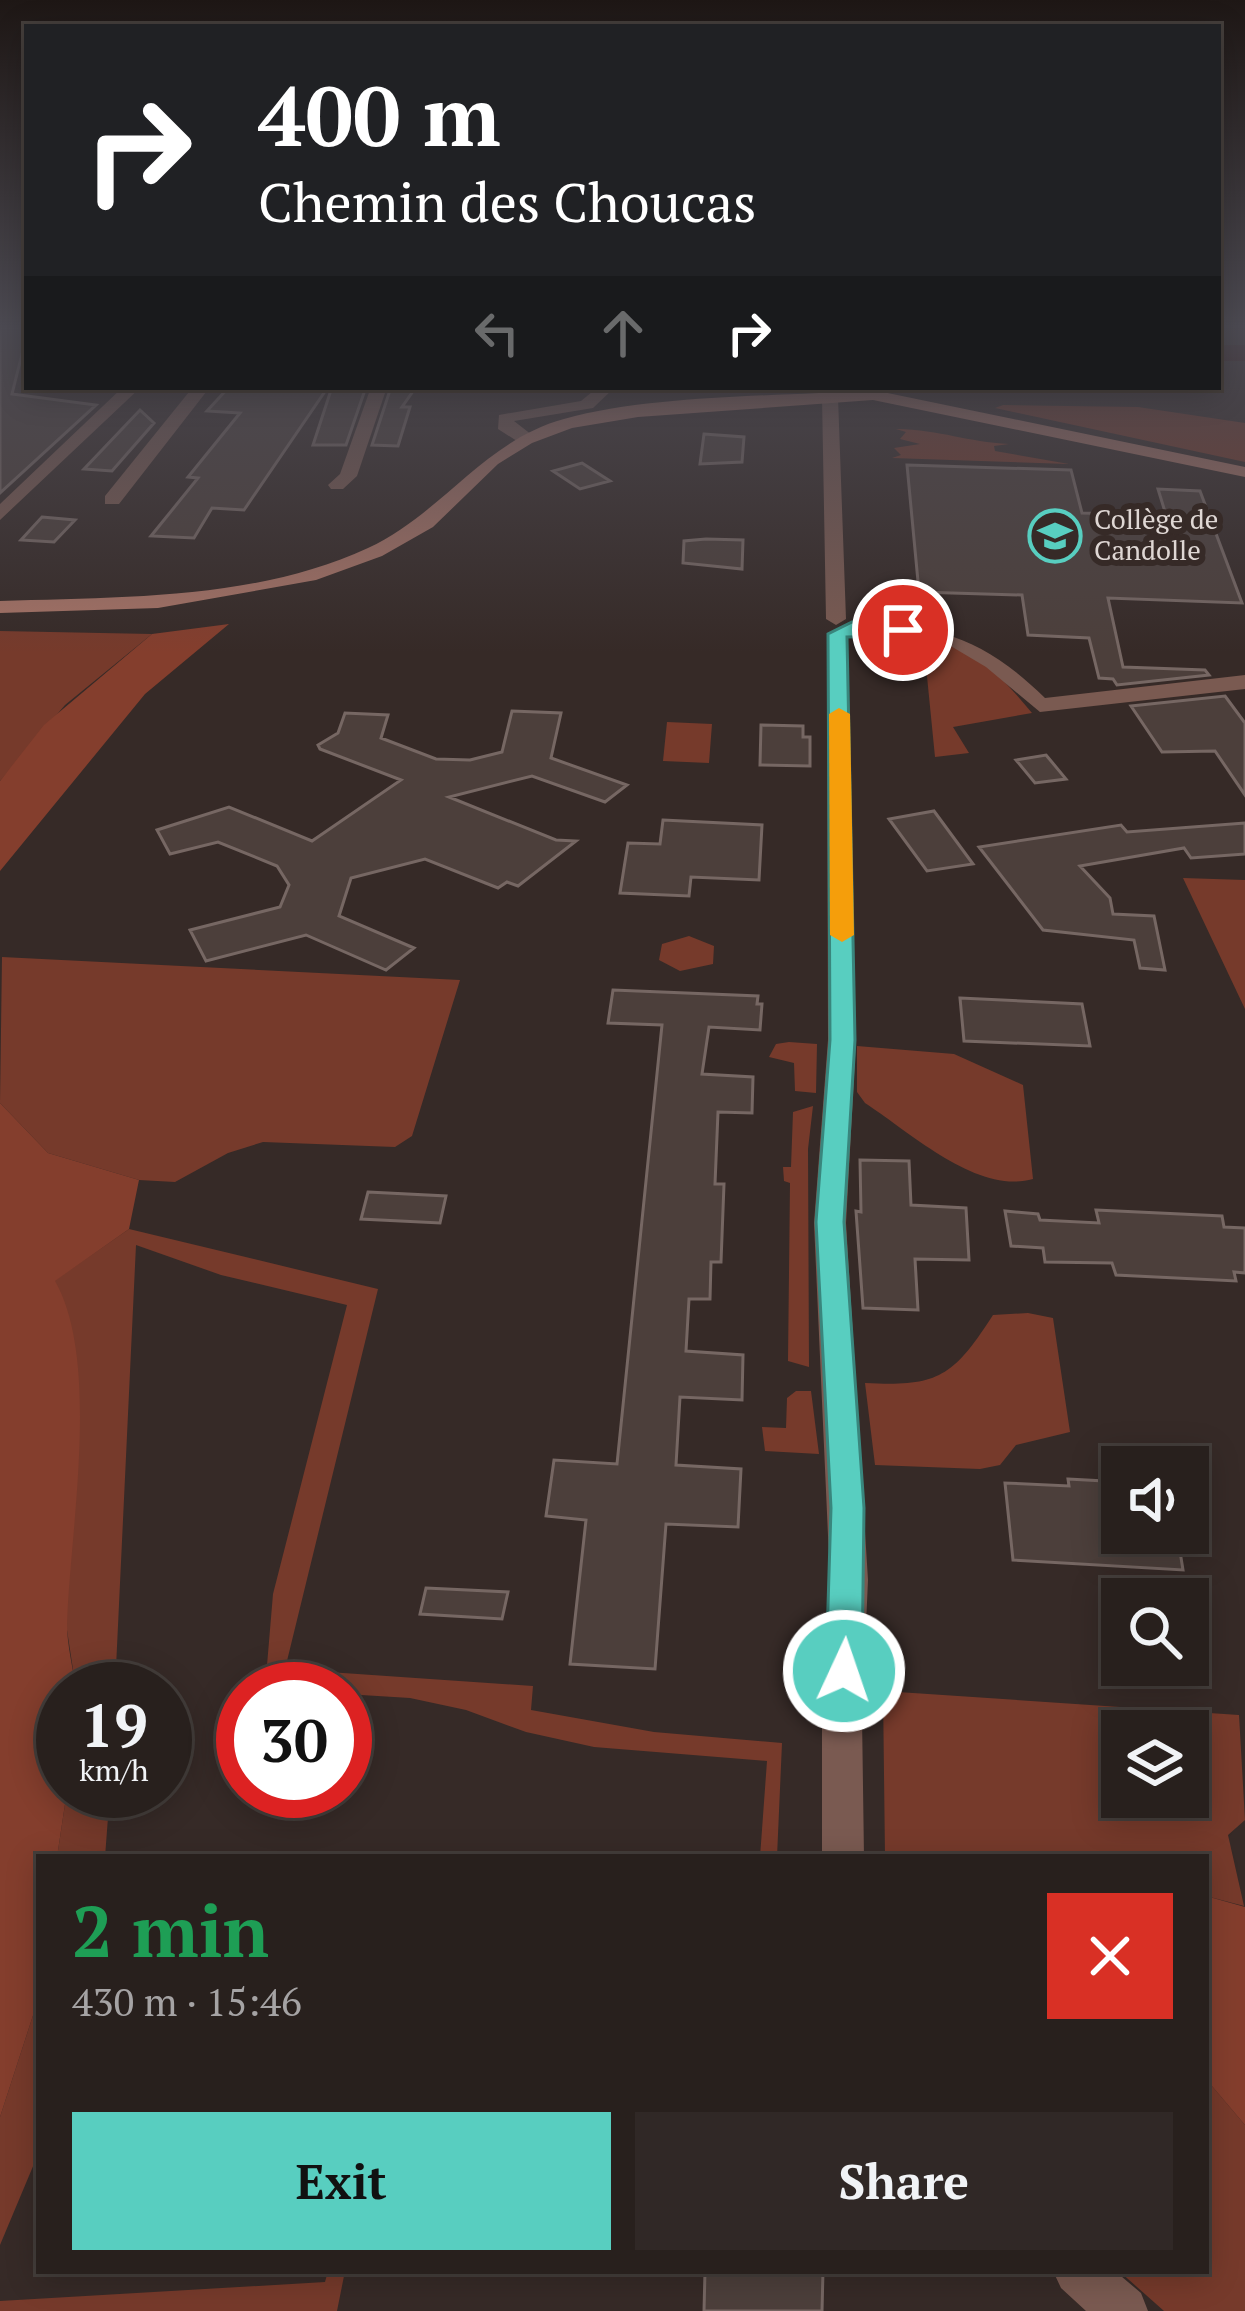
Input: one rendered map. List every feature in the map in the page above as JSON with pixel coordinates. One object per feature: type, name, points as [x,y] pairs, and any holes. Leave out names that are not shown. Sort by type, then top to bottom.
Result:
[{"type":"street","points":[[0,514],[82,436]]},
{"type":"street","points":[[112,500],[163,436]]},
{"type":"street","points":[[337,485],[348,476],[362,436]]},
{"type":"street","points":[[520,436],[548,446]]},
{"type":"street","points":[[0,607],[158,602],[309,576],[375,551],[426,523],[492,460],[537,436]]},
{"type":"street","points":[[0,620],[221,608],[358,574],[422,545],[469,512],[518,463],[548,446],[580,436]]},
{"type":"street","points":[[832,436],[842,627],[842,1040],[830,1222],[849,1580],[842,1716],[843,1854]]},
{"type":"street","points":[[1076,436],[1245,472]]},
{"type":"street","points":[[842,627],[961,638],[1001,665],[1040,705],[1245,682]]},
{"type":"street","points":[[1081,2274],[1123,2311]]},
{"type":"shaded area","points":[[953,436],[1009,444],[994,446],[995,451],[1069,464],[892,458],[901,455],[894,448],[920,444],[900,439]]},
{"type":"shaded area","points":[[1124,436],[1245,436],[1245,462]]},
{"type":"shaded area","points":[[229,624],[145,694],[0,871],[0,781],[44,725],[152,634]]},
{"type":"shaded area","points":[[0,631],[152,634],[65,705],[0,781]]},
{"type":"shaded area","points":[[923,636],[971,654],[997,674],[1032,713],[953,727],[969,753],[935,757]]},
{"type":"shaded area","points":[[667,722],[712,724],[709,763],[663,761]]},
{"type":"shaded area","points":[[1183,878],[1245,880],[1245,1009]]},
{"type":"shaded area","points":[[689,936],[714,946],[713,964],[680,971],[659,960],[662,944]]},
{"type":"shaded area","points":[[2,957],[460,980],[412,1136],[395,1147],[263,1142],[228,1153],[175,1182],[139,1180],[48,1153],[0,1103]]},
{"type":"shaded area","points":[[776,1044],[817,1044],[816,1093],[795,1091],[794,1063],[769,1057]]},
{"type":"shaded area","points":[[857,1046],[954,1054],[1023,1085],[1033,1179],[1012,1182],[967,1170],[865,1103],[857,1092]]},
{"type":"shaded area","points":[[0,1103],[48,1153],[139,1180],[129,1229],[55,1281],[69,1315],[77,1356],[79,1448],[67,1624],[71,1662],[36,1662],[36,1818],[63,1818],[57,1854],[36,1854],[36,2006],[0,2117]]},
{"type":"shaded area","points":[[813,1106],[808,1149],[809,1367],[788,1361],[790,1183],[784,1181],[783,1167],[791,1167],[793,1112]]},
{"type":"shaded area","points":[[129,1229],[378,1289],[287,1662],[267,1662],[273,1594],[347,1305],[221,1275],[136,1245],[116,1662],[72,1662],[54,1281]]},
{"type":"shaded area","points":[[1028,1313],[1053,1318],[1070,1432],[1016,1445],[1000,1465],[980,1469],[875,1465],[865,1383],[910,1383],[941,1374],[966,1352],[993,1315]]},
{"type":"shaded area","points":[[796,1391],[811,1391],[819,1454],[765,1451],[762,1427],[786,1428],[787,1398]]},
{"type":"shaded area","points":[[372,1675],[533,1686],[531,1710],[654,1732],[782,1743],[777,1854],[760,1854],[767,1761],[594,1747],[410,1698],[372,1696]]},
{"type":"shaded area","points":[[883,1691],[1165,1710],[1101,1710],[1101,1818],[1209,1818],[1209,1713],[1239,1715],[1245,1820],[1228,1835],[1244,1906],[1209,1897],[1209,1854],[885,1854]]},
{"type":"shaded area","points":[[63,1818],[108,1818],[105,1854],[57,1854]]},
{"type":"shaded area","points":[[1209,1897],[1245,1907],[1245,2125],[1209,2083]]},
{"type":"shaded area","points":[[36,2006],[36,2159],[0,2245],[0,2117]]},
{"type":"shaded area","points":[[1209,2083],[1245,2125],[1245,2311],[1164,2311],[1122,2274],[1209,2274]]},
{"type":"shaded area","points":[[327,2274],[344,2274],[337,2311],[0,2311],[0,2301],[325,2282]]},
{"type":"building","points":[[0,436],[62,436],[0,493]]},
{"type":"building","points":[[115,436],[143,436],[112,471],[84,469]]},
{"type":"building","points":[[221,436],[295,436],[244,510],[212,508],[194,538],[151,536],[198,478],[188,477]]},
{"type":"building","points":[[316,436],[349,436],[346,445],[313,445]]},
{"type":"building","points":[[375,436],[401,436],[398,446],[372,445]]},
{"type":"building","points":[[704,436],[744,437],[742,462],[700,464]]},
{"type":"building","points":[[582,463],[610,481],[580,489],[553,471]]},
{"type":"building","name":"Collège de Candolle","points":[[907,465],[1071,470],[1082,513],[1166,515],[1158,489],[1200,491],[1242,603],[1108,598],[1123,667],[1205,670],[1209,675],[1117,685],[1113,679],[1099,678],[1089,638],[1028,635],[1022,595],[919,592]]},
{"type":"building","points":[[42,517],[75,520],[54,542],[21,540]]},
{"type":"building","points":[[743,540],[742,569],[683,563],[684,541]]},
{"type":"building","points":[[1225,696],[1245,723],[1245,795],[1215,751],[1162,752],[1131,706]]},
{"type":"building","points":[[512,711],[561,713],[551,758],[627,785],[605,802],[532,776],[449,797],[556,840],[576,841],[518,886],[507,882],[498,888],[425,859],[351,878],[339,916],[414,948],[386,970],[306,935],[206,961],[190,930],[280,907],[289,885],[277,866],[218,842],[170,854],[157,830],[229,807],[312,841],[401,780],[320,749],[318,745],[338,733],[345,713],[388,715],[381,738],[436,759],[470,760],[502,752]]},
{"type":"building","points":[[761,725],[803,726],[803,737],[810,737],[810,766],[760,765]]},
{"type":"building","points":[[1046,755],[1066,779],[1035,783],[1016,760]]},
{"type":"building","points":[[934,811],[973,864],[927,871],[889,819]]},
{"type":"building","points":[[663,820],[762,825],[759,880],[691,877],[689,896],[620,893],[628,843],[660,844]]},
{"type":"building","points":[[1245,823],[1245,854],[1191,858],[1184,848],[1080,866],[1110,898],[1113,914],[1154,916],[1165,970],[1140,968],[1134,940],[1043,930],[979,847],[1121,825],[1127,832]]},
{"type":"building","points":[[613,990],[758,996],[757,1004],[762,1004],[760,1030],[709,1027],[702,1074],[753,1077],[752,1113],[718,1112],[715,1184],[724,1184],[721,1262],[711,1262],[710,1299],[689,1299],[686,1351],[743,1355],[742,1400],[680,1397],[676,1465],[741,1469],[738,1527],[666,1524],[655,1669],[570,1664],[586,1520],[546,1516],[554,1460],[617,1464],[662,1025],[608,1023]]},
{"type":"building","points":[[960,998],[1082,1004],[1090,1046],[964,1041]]},
{"type":"building","points":[[860,1160],[909,1161],[911,1205],[966,1208],[969,1260],[915,1259],[918,1310],[863,1308],[856,1211],[861,1212]]},
{"type":"building","points":[[368,1192],[446,1196],[440,1223],[361,1219]]},
{"type":"building","points":[[1096,1210],[1222,1216],[1224,1227],[1245,1228],[1245,1273],[1234,1272],[1236,1281],[1116,1275],[1112,1263],[1045,1262],[1043,1248],[1011,1246],[1005,1211],[1038,1214],[1040,1220],[1099,1223]]},
{"type":"building","points":[[1068,1479],[1101,1481],[1101,1554],[1180,1554],[1183,1570],[1013,1560],[1005,1483],[1069,1486]]},
{"type":"building","points":[[426,1588],[508,1592],[502,1619],[420,1614]]},
{"type":"building","points":[[705,2274],[823,2274],[822,2311],[704,2311]]},
{"type":"slow traffic","points":[[839,714],[842,935]]},
{"type":"place","name":"Collège de Candolle","points":[[1055,536]]},
{"type":"route","points":[[844,1671],[848,1508],[831,1305],[830,1222],[842,1040],[838,634],[852,627],[903,630]]}]
